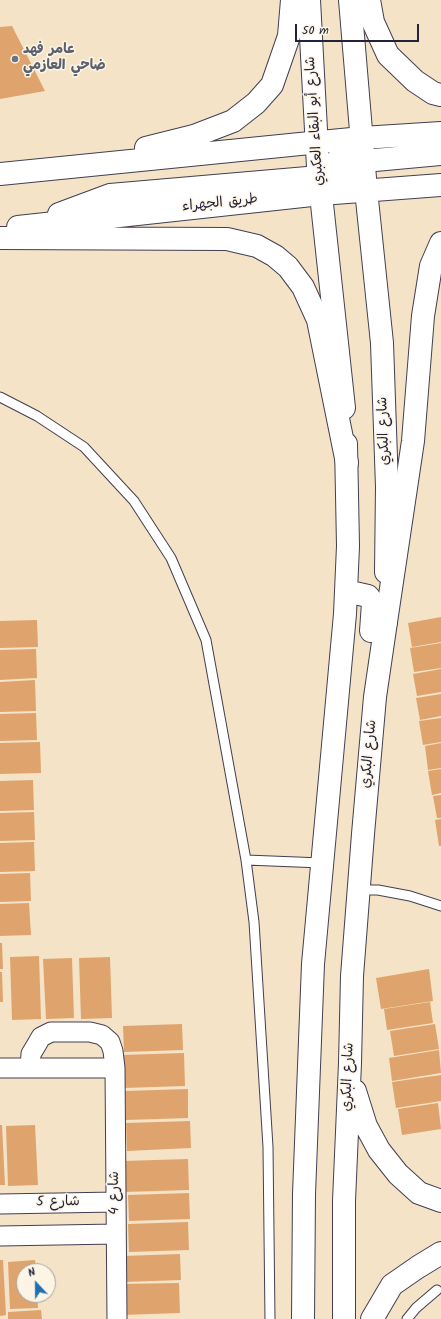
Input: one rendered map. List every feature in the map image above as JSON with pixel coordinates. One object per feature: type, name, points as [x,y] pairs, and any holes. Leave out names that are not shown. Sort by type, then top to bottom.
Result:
[{"type":"main road","points":[[0,173],[145,148],[194,136],[233,121],[256,103],[272,85],[290,36],[292,0]]},
{"type":"main road","name":"شارع أبو البقاء العكبري","points":[[309,0],[320,185]]},
{"type":"main road","points":[[350,0],[366,190]]},
{"type":"main road","points":[[369,0],[374,22],[388,56],[415,81],[433,93],[441,95]]},
{"type":"main road","points":[[0,173],[317,142],[441,133]]},
{"type":"main road","points":[[303,1319],[304,1194],[312,964],[346,591],[348,546],[347,463],[343,392],[320,185],[362,138]]},
{"type":"main road","points":[[320,185],[364,160],[441,154]]},
{"type":"main road","points":[[0,229],[28,226],[110,195],[320,185],[366,190],[441,185]]},
{"type":"main road","name":"شارع البكري","points":[[344,1319],[344,1201],[352,976],[358,890],[376,697],[386,622],[387,487],[382,343],[366,190]]},
{"type":"main road","points":[[0,238],[227,239],[257,246],[275,256],[288,267],[303,287],[318,320],[347,463]]},
{"type":"main road","points":[[386,622],[413,441],[423,316],[431,266],[441,243]]},
{"type":"main road","points":[[346,591],[368,596],[373,603],[368,670],[376,697]]},
{"type":"main road","points":[[350,1063],[356,1098],[366,1126],[379,1150],[398,1174],[419,1193],[441,1201]]},
{"type":"main road","points":[[372,1319],[392,1285],[441,1253]]},
{"type":"street","name":"شارع 4","points":[[30,1068],[31,1054],[41,1037],[51,1032],[90,1032],[102,1035],[110,1042],[114,1051],[117,1319]]},
{"type":"street","points":[[0,1068],[115,1068]]},
{"type":"street","name":"شارع 5","points":[[0,1204],[116,1202]]},
{"type":"street","points":[[0,1236],[116,1234]]},
{"type":"lane","points":[[0,397],[38,416],[84,447],[134,501],[172,558],[206,640],[246,860],[254,922],[268,1147],[270,1319]]},
{"type":"lane","points":[[246,860],[322,863]]},
{"type":"lane","points":[[358,890],[378,890],[410,896],[441,906]]},
{"type":"lane","points":[[407,1319],[416,1308],[437,1290]]},
{"type":"building","name":"عامر فهد ضاحي العازمي","points":[[12,26],[45,91],[0,99],[0,27]]},
{"type":"building","points":[[441,617],[441,642],[412,647],[408,623]]},
{"type":"building","points":[[37,620],[38,647],[0,648],[0,621]]},
{"type":"building","points":[[441,643],[441,668],[414,672],[410,648]]},
{"type":"building","points":[[36,649],[37,678],[0,680],[0,650]]},
{"type":"building","points":[[441,669],[441,692],[417,696],[413,674]]},
{"type":"building","points":[[35,680],[36,711],[0,712],[0,682]]},
{"type":"building","points":[[441,694],[441,716],[420,720],[416,698]]},
{"type":"building","points":[[36,713],[37,740],[0,741],[0,714]]},
{"type":"building","points":[[441,718],[441,742],[423,745],[419,721]]},
{"type":"building","points":[[40,742],[41,773],[0,774],[0,743]]},
{"type":"building","points":[[441,743],[441,768],[428,770],[425,746]]},
{"type":"building","points":[[441,769],[441,793],[432,795],[428,771]]},
{"type":"building","points":[[33,780],[34,810],[0,811],[0,781]]},
{"type":"building","points":[[441,795],[441,818],[437,818],[433,796]]},
{"type":"building","points":[[34,812],[35,840],[0,841],[0,813]]},
{"type":"building","points":[[441,819],[441,846],[439,846],[435,820]]},
{"type":"building","points":[[34,842],[35,871],[0,872],[0,843]]},
{"type":"building","points":[[30,873],[31,901],[0,902],[0,874]]},
{"type":"building","points":[[29,903],[31,935],[0,936],[0,904]]},
{"type":"building","points":[[0,943],[2,943],[3,969],[0,969]]},
{"type":"building","points":[[39,956],[41,1019],[12,1020],[10,957]]},
{"type":"building","points":[[110,957],[112,1018],[81,1019],[79,958]]},
{"type":"building","points":[[72,958],[74,1018],[46,1019],[43,959]]},
{"type":"building","points":[[429,969],[433,1001],[381,1009],[376,978]]},
{"type":"building","points":[[0,972],[2,972],[3,1002],[0,1002]]},
{"type":"building","points":[[430,1002],[433,1023],[387,1030],[384,1009]]},
{"type":"building","points":[[182,1024],[183,1050],[124,1052],[123,1026]]},
{"type":"building","points":[[435,1024],[439,1049],[394,1056],[390,1031]]},
{"type":"building","points":[[439,1050],[441,1073],[392,1081],[389,1058]]},
{"type":"building","points":[[184,1053],[185,1086],[123,1088],[122,1055]]},
{"type":"building","points":[[441,1075],[441,1101],[396,1108],[392,1082]]},
{"type":"building","points":[[188,1089],[188,1118],[126,1120],[125,1091]]},
{"type":"building","points":[[438,1103],[441,1129],[402,1135],[398,1109]]},
{"type":"building","points":[[190,1121],[191,1148],[127,1151],[126,1123]]},
{"type":"building","points":[[0,1125],[2,1125],[5,1185],[0,1185]]},
{"type":"building","points":[[35,1125],[38,1185],[8,1186],[6,1126]]},
{"type":"building","points":[[188,1159],[189,1190],[124,1192],[123,1161]]},
{"type":"building","points":[[189,1193],[190,1219],[129,1221],[128,1195]]},
{"type":"building","points":[[188,1222],[189,1250],[129,1252],[128,1224]]},
{"type":"building","points":[[180,1254],[181,1280],[124,1282],[123,1256]]},
{"type":"building","points":[[0,1260],[3,1260],[6,1315],[0,1316]]},
{"type":"building","points":[[35,1260],[35,1263],[16,1263],[16,1303],[38,1303],[38,1308],[10,1309],[8,1262]]},
{"type":"building","points":[[179,1283],[180,1313],[123,1315],[122,1284]]},
{"type":"building","points":[[41,1310],[42,1319],[8,1319],[8,1312]]},
{"type":"place","name":"عامر فهد ضاحي العازمي","points":[[15,59]]}]
